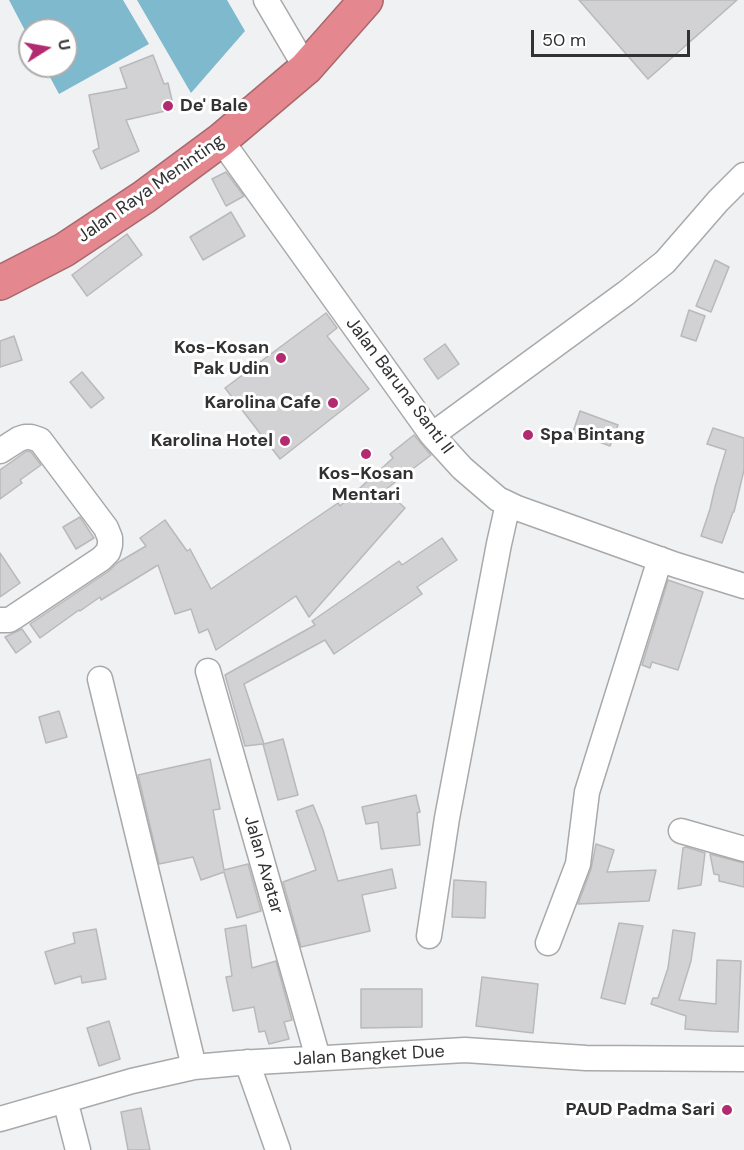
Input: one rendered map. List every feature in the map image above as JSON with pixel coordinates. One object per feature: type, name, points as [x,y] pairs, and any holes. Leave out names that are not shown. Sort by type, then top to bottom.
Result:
[{"type":"highway","name":"Jalan Raya Meninting","points":[[0,283],[64,250],[144,197],[221,140],[306,68],[366,0]]},
{"type":"street","points":[[266,0],[306,68]]},
{"type":"street","name":"Jalan Baruna Santi II","points":[[221,140],[432,435],[462,468],[498,499],[660,559],[744,586]]},
{"type":"street","points":[[432,435],[665,262],[744,175]]},
{"type":"street","points":[[0,451],[25,437],[40,441],[106,528],[110,538],[108,552],[101,559],[7,619]]},
{"type":"street","points":[[429,936],[447,818],[508,504]]},
{"type":"street","points":[[548,943],[578,864],[587,792],[660,559]]},
{"type":"street","name":"Jalan Avatar","points":[[208,671],[318,1058]]},
{"type":"street","points":[[100,679],[194,1067]]},
{"type":"street","points":[[681,831],[744,849]]},
{"type":"street","name":"Jalan Bangket Due","points":[[0,1119],[132,1081],[194,1067],[247,1062],[465,1050],[586,1058],[744,1059]]},
{"type":"street","points":[[247,1062],[278,1150]]},
{"type":"street","points":[[65,1100],[78,1150]]},
{"type":"water","points":[[9,0],[123,0],[149,44],[59,94],[50,78],[78,78],[78,18],[18,18]]},
{"type":"water","points":[[137,0],[227,0],[245,31],[191,93]]},
{"type":"building","points":[[579,0],[737,0],[648,79]]},
{"type":"building","points":[[153,55],[164,84],[168,83],[174,109],[126,120],[139,151],[101,169],[93,151],[99,148],[89,95],[127,88],[120,68]]},
{"type":"building","points":[[226,172],[244,196],[226,206],[212,179]]},
{"type":"building","points":[[231,212],[245,236],[203,260],[190,237]]},
{"type":"building","points":[[127,234],[142,255],[87,296],[72,275]]},
{"type":"building","points":[[715,260],[729,267],[711,312],[696,306]]},
{"type":"building","points":[[689,310],[705,316],[696,341],[681,336]]},
{"type":"building","points":[[326,313],[337,328],[327,336],[369,389],[280,459],[225,388]]},
{"type":"building","points":[[14,336],[22,360],[0,367],[0,341]]},
{"type":"building","points":[[445,344],[459,364],[438,379],[424,359]]},
{"type":"building","points":[[82,372],[104,398],[91,408],[70,382]]},
{"type":"building","points":[[580,411],[618,425],[610,446],[573,432]]},
{"type":"building","points":[[713,428],[744,438],[744,470],[734,512],[722,543],[701,536],[726,450],[707,444]]},
{"type":"building","points":[[414,435],[431,455],[385,490],[405,508],[309,617],[296,596],[216,650],[208,629],[199,633],[191,609],[175,614],[158,565],[101,600],[100,597],[40,638],[30,624],[109,571],[117,563],[146,546],[140,538],[165,520],[187,551],[190,549],[211,589],[338,503],[340,506],[393,458],[390,454]]},
{"type":"building","points":[[27,451],[31,452],[41,465],[20,480],[22,483],[0,499],[0,470]]},
{"type":"building","points":[[80,517],[94,538],[76,549],[63,527]]},
{"type":"building","points":[[442,538],[457,560],[417,587],[422,594],[334,654],[325,640],[244,684],[264,744],[283,739],[298,795],[278,800],[263,744],[245,746],[225,675],[315,625],[312,621],[399,561],[402,565]]},
{"type":"building","points":[[0,553],[20,583],[0,597]]},
{"type":"building","points":[[668,580],[703,592],[678,670],[652,662],[650,668],[642,665]]},
{"type":"building","points":[[22,629],[31,642],[16,653],[5,637]]},
{"type":"building","points":[[59,711],[67,737],[46,743],[39,717]]},
{"type":"building","points":[[210,759],[220,809],[213,810],[224,870],[248,864],[261,911],[237,918],[224,872],[201,880],[193,857],[159,864],[138,775]]},
{"type":"building","points":[[416,795],[420,812],[417,813],[420,845],[381,849],[378,822],[366,824],[362,807]]},
{"type":"building","points":[[313,805],[338,881],[392,869],[396,888],[362,895],[370,931],[301,947],[283,882],[316,870],[296,811]]},
{"type":"building","points":[[596,844],[614,850],[607,872],[656,870],[649,901],[578,904],[591,869]]},
{"type":"building","points":[[683,848],[705,853],[701,885],[678,889]]},
{"type":"building","points":[[710,854],[744,863],[744,887],[719,881],[719,875],[714,874]]},
{"type":"building","points":[[454,880],[486,882],[485,918],[452,917]]},
{"type":"building","points":[[619,923],[643,926],[625,1004],[601,998]]},
{"type":"building","points":[[246,925],[252,968],[276,961],[292,1020],[284,1022],[289,1039],[269,1044],[265,1031],[259,1032],[254,1007],[233,1011],[226,977],[232,976],[225,929]]},
{"type":"building","points":[[96,929],[106,979],[82,983],[81,976],[55,984],[45,952],[75,943],[73,933]]},
{"type":"building","points":[[673,930],[695,933],[691,961],[679,1000],[716,1004],[717,960],[741,961],[738,1032],[685,1029],[686,1016],[651,1004],[653,998],[658,998],[668,968]]},
{"type":"building","points":[[482,977],[538,984],[533,1033],[476,1026]]},
{"type":"building","points":[[361,989],[422,989],[422,1027],[361,1028]]},
{"type":"building","points":[[109,1021],[120,1059],[99,1066],[87,1028]]},
{"type":"building","points":[[141,1108],[150,1150],[128,1150],[121,1112]]},
{"type":"place","name":"De' Bale","points":[[168,106]]},
{"type":"place","name":"Kos-Kosan Pak Udin","points":[[281,358]]},
{"type":"place","name":"Karolina Cafe","points":[[333,403]]},
{"type":"place","name":"Spa Bintang","points":[[528,435]]},
{"type":"place","name":"Karolina Hotel","points":[[285,441]]},
{"type":"place","name":"Kos-Kosan Mentari","points":[[366,454]]},
{"type":"place","name":"PAUD Padma Sari","points":[[727,1110]]}]
